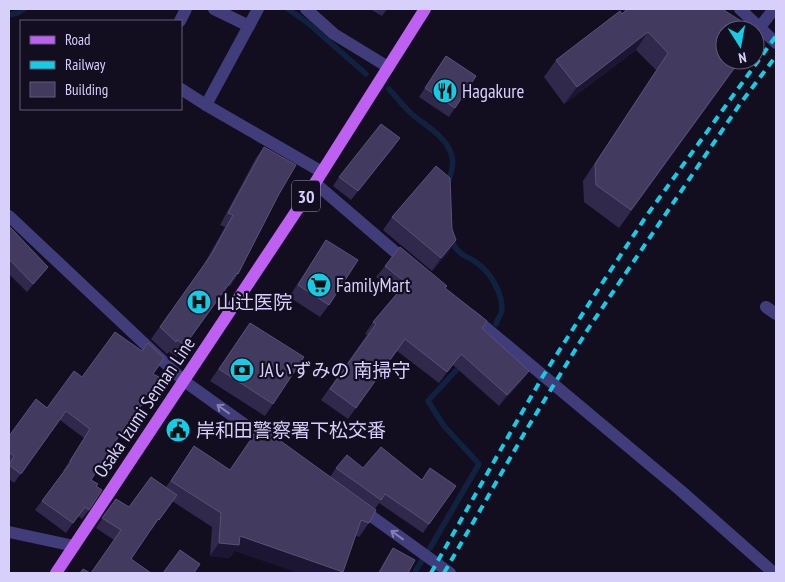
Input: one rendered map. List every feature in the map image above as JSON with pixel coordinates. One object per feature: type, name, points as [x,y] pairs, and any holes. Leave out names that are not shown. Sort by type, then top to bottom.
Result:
[{"type":"main road","name":"Osaka Izumi Sennan Line","points":[[56,573],[318,178],[425,9]]},
{"type":"street","points":[[214,9],[249,26]]},
{"type":"street","points":[[206,106],[258,9]]},
{"type":"street","points":[[306,9],[334,34],[388,67]]},
{"type":"street","points":[[740,9],[752,20]]},
{"type":"street","points":[[765,21],[774,9]]},
{"type":"street","points":[[765,32],[776,44]]},
{"type":"street","points":[[182,90],[318,178],[421,273]]},
{"type":"street","points":[[9,216],[184,381],[278,449]]},
{"type":"street","points":[[459,305],[680,490],[774,573]]},
{"type":"street","points":[[350,501],[450,573]]},
{"type":"street","points":[[9,532],[74,546]]},
{"type":"building","points":[[627,9],[722,9],[739,20],[715,20],[715,70],[733,70],[631,210],[596,185],[595,164],[668,53],[648,32],[577,87],[556,60],[620,11],[622,14]]},
{"type":"building","name":"Hagakure","points":[[446,56],[476,76],[455,108],[425,88]]},
{"type":"building","points":[[381,124],[400,138],[358,191],[339,177]]},
{"type":"building","points":[[264,147],[296,165],[238,274],[185,345],[177,340],[176,342],[160,327],[211,255],[233,215],[228,213]]},
{"type":"building","points":[[436,166],[450,178],[452,229],[456,240],[441,258],[392,217]]},
{"type":"building","points":[[9,226],[48,267],[33,284],[9,259]]},
{"type":"building","name":"FamilyMart","points":[[326,240],[358,260],[329,305],[298,285]]},
{"type":"building","points":[[400,247],[447,286],[445,288],[487,321],[482,328],[529,371],[507,395],[461,354],[447,372],[405,339],[356,408],[330,389],[376,324],[373,322],[406,283],[385,266]]},
{"type":"building","points":[[250,323],[304,357],[273,404],[219,369]]},
{"type":"building","points":[[115,332],[142,351],[148,343],[164,358],[153,374],[159,377],[91,480],[98,484],[96,486],[102,490],[89,510],[85,507],[73,523],[42,501],[71,462],[90,429],[66,411],[21,474],[9,465],[14,456],[9,452],[9,436],[36,399],[47,408],[74,371],[82,377]]},
{"type":"building","points":[[260,426],[376,510],[369,523],[361,520],[343,572],[240,536],[239,545],[219,543],[221,513],[171,481],[194,446],[230,470]]},
{"type":"building","points":[[381,447],[422,480],[430,468],[456,486],[429,524],[385,494],[381,500],[336,468],[347,455],[363,468]]},
{"type":"building","points":[[151,477],[177,495],[131,559],[151,573],[91,573],[121,530],[102,518],[116,499],[129,507]]},
{"type":"building","points":[[393,548],[415,560],[408,573],[379,573]]},
{"type":"building","points":[[180,550],[200,564],[194,573],[163,573]]},
{"type":"building","points":[[83,569],[90,573],[80,573]]},
{"type":"waterway","points":[[9,15],[24,9]]},
{"type":"waterway","points":[[288,9],[308,23],[366,74]]},
{"type":"waterway","points":[[389,89],[410,112],[440,136],[448,147],[453,160],[448,183]]},
{"type":"waterway","points":[[451,239],[458,250],[478,263],[494,282],[500,295],[502,307],[496,324]]},
{"type":"waterway","points":[[430,548],[479,464],[444,426],[428,401],[462,364]]},
{"type":"waterway","points":[[416,570],[423,559]]},
{"type":"railway","points":[[431,573],[543,376],[599,288],[647,215],[776,36]]},
{"type":"railway","points":[[444,573],[528,427],[588,329],[740,104],[776,56]]},
{"type":"place","name":"Hagakure","points":[[445,91]]},
{"type":"place","name":"FamilyMart","points":[[319,285]]},
{"type":"place","name":"山辻医院","points":[[199,302]]},
{"type":"place","name":"JAいずみの 南掃守","points":[[242,370]]},
{"type":"place","name":"岸和田警察署下松交番","points":[[178,430]]}]
